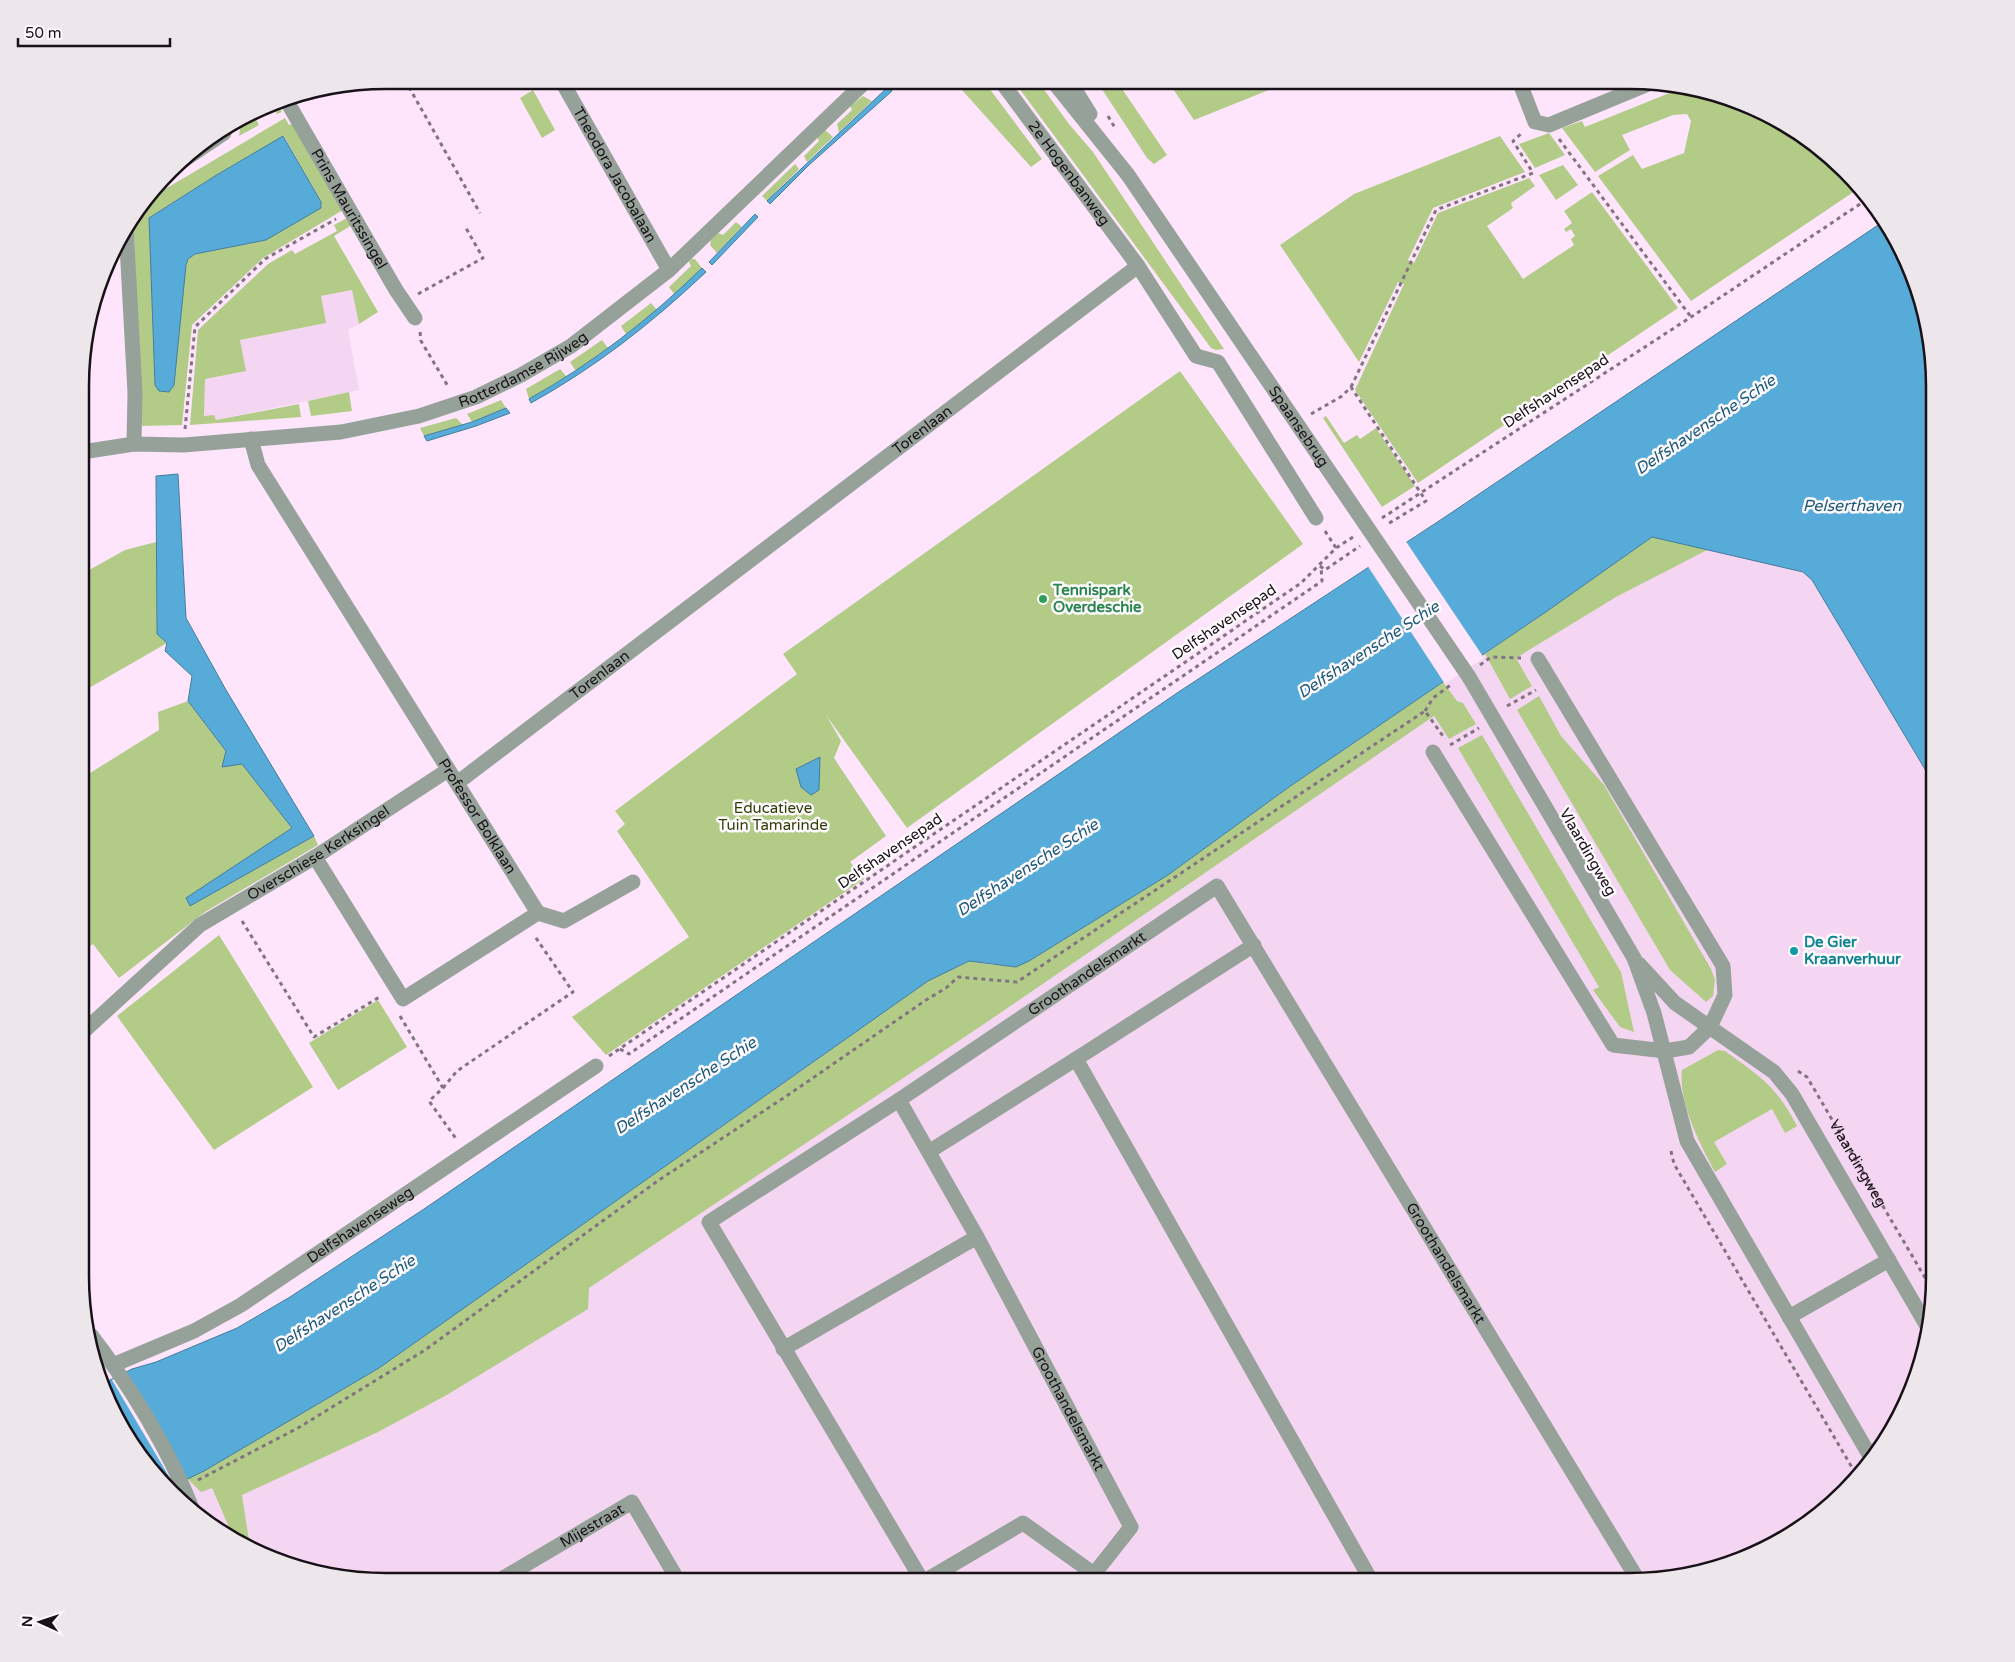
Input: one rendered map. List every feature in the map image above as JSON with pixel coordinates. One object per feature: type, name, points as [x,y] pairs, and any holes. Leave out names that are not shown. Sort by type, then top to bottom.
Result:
[{"type":"street","name":"Theodora Jacobalaan","points":[[566,89],[669,270]]},
{"type":"street","name":"Rotterdamse Rijweg","points":[[89,451],[134,444],[184,444],[309,436],[372,427],[458,404],[521,375],[571,346],[669,270],[858,89]]},
{"type":"street","name":"2e Hogenbanweg","points":[[1007,89],[1138,266]]},
{"type":"street","points":[[1059,89],[1128,175]]},
{"type":"street","points":[[1075,89],[1128,175]]},
{"type":"street","points":[[1523,89],[1542,123],[1635,89]]},
{"type":"street","name":"Prins Mauritssingel","points":[[288,106],[396,290],[415,318]]},
{"type":"street","name":"Spaansebrug","points":[[1128,175],[1469,678]]},
{"type":"street","points":[[127,241],[135,393],[134,444]]},
{"type":"street","points":[[1138,266],[1196,356],[1218,362],[1316,518]]},
{"type":"street","name":"Torenlaan","points":[[457,783],[1138,266]]},
{"type":"street","name":"Professor Bolklaan","points":[[251,439],[258,465],[538,913]]},
{"type":"street","points":[[1433,752],[1613,1046],[1665,1051],[1689,1047],[1710,1027],[1725,995],[1724,966],[1538,659]]},
{"type":"street","name":"Vlaardingweg","points":[[1469,678],[1634,958],[1675,1003],[1774,1072],[1792,1094],[1923,1318]]},
{"type":"street","name":"Overschiese Kerksingel","points":[[89,1026],[200,925],[315,857],[448,770]]},
{"type":"street","points":[[315,857],[399,993],[538,913],[564,921],[633,882]]},
{"type":"street","name":"Groothandelsmarkt","points":[[918,1573],[709,1222],[899,1100],[1217,886],[1634,1573]]},
{"type":"street","points":[[930,1151],[1254,945]]},
{"type":"street","name":"Vlaardingweg","points":[[1634,958],[1665,1051],[1687,1141],[1868,1453]]},
{"type":"street","points":[[1076,1059],[1367,1573]]},
{"type":"street","name":"Delfshavenseweg","points":[[116,1370],[242,1305],[596,1066]]},
{"type":"street","name":"Groothandelsmarkt","points":[[899,1100],[930,1151],[977,1237],[1132,1527],[1100,1573]]},
{"type":"street","points":[[784,1349],[977,1237]]},
{"type":"street","points":[[1790,1317],[1889,1260]]},
{"type":"street","points":[[96,1342],[116,1370],[182,1484],[188,1498]]},
{"type":"street","name":"Mijestraat","points":[[512,1573],[632,1502],[674,1573]]},
{"type":"street","name":"Groothandelsmarkt","points":[[938,1573],[1023,1523],[1089,1573]]},
{"type":"path","points":[[410,89],[480,213]]},
{"type":"path","points":[[1106,114],[1120,136]]},
{"type":"path","points":[[1309,416],[1342,396],[1351,387],[1436,210],[1532,173],[1513,141],[1542,123],[1691,317]]},
{"type":"path","name":"Delfshavensepad","points":[[1375,523],[1691,317],[1863,202]]},
{"type":"path","points":[[184,444],[195,327],[265,260],[351,211]]},
{"type":"path","points":[[405,301],[483,258],[466,228]]},
{"type":"path","points":[[415,318],[420,330],[421,341],[458,404]]},
{"type":"path","points":[[1351,387],[1426,501],[1381,528]]},
{"type":"path","name":"Delfshavensepad","points":[[596,1066],[1301,583],[1336,548],[1359,533]]},
{"type":"path","points":[[1319,566],[1325,570],[1361,545]]},
{"type":"path","points":[[620,1049],[629,1054],[1322,581],[1319,566]]},
{"type":"path","points":[[1504,708],[1535,690]]},
{"type":"path","points":[[182,1484],[298,1428],[425,1350],[659,1180],[946,988],[958,977],[1017,982],[1425,711],[1450,745],[1481,727]]},
{"type":"path","points":[[232,905],[314,1038],[399,993],[399,1014],[443,1088]]},
{"type":"path","points":[[467,1154],[429,1101],[457,1071],[573,992],[524,922]]},
{"type":"path","name":"Vlaardingweg","points":[[1792,1068],[1807,1078],[1926,1279]]},
{"type":"shaded area","points":[[352,290],[359,324],[348,330],[359,390],[215,420],[204,417],[205,378],[240,340],[325,323],[320,296]]},
{"type":"shaded area","points":[[1672,501],[1859,573],[1926,681],[1926,1296],[1921,1334],[1904,1390],[1896,1408],[1876,1441],[1853,1472],[1810,1512],[1761,1543],[1743,1551],[1687,1568],[1649,1573],[366,1573],[347,1571],[309,1563],[254,1543],[221,1523],[190,1500],[162,1472],[148,1455],[322,1367]]},
{"type":"green space","points":[[961,89],[990,89],[1042,159],[1031,167]]},
{"type":"green space","points":[[1020,89],[1044,89],[1069,124],[1093,152],[1224,349],[1216,350],[1211,348]]},
{"type":"green space","points":[[1102,89],[1122,89],[1167,155],[1154,164],[1147,158]]},
{"type":"green space","points":[[1173,89],[1272,89],[1194,120]]},
{"type":"green space","points":[[533,90],[555,130],[542,138],[520,98]]},
{"type":"green space","points":[[1673,92],[1687,94],[1743,111],[1761,119],[1810,150],[1825,162],[1854,192],[1691,301],[1598,176],[1633,155],[1642,169],[1684,153],[1691,121],[1687,114],[1673,115],[1622,135],[1630,150],[1595,172],[1562,128],[1582,121],[1585,127]]},
{"type":"green space","points":[[863,96],[872,101],[839,132],[837,124],[852,110],[850,106]]},
{"type":"green space","points":[[280,108],[282,112],[277,114],[275,110]]},
{"type":"green space","points":[[264,115],[256,119],[259,125],[239,136],[240,127]]},
{"type":"green space","points":[[285,118],[289,125],[293,123],[343,210],[263,258],[192,325],[182,425],[142,426],[134,230],[161,192]],"holes":[[[284,136],[321,202],[266,240],[195,254],[188,259],[156,388],[149,218],[215,176]]]},
{"type":"green space","points":[[825,130],[833,137],[807,162],[804,156],[819,141],[817,137]]},
{"type":"green space","points":[[1549,133],[1565,155],[1535,168],[1519,144]]},
{"type":"green space","points":[[1500,136],[1525,172],[1433,208],[1408,260],[1414,263],[1438,213],[1529,178],[1535,186],[1511,203],[1513,208],[1487,226],[1523,279],[1574,245],[1571,239],[1575,236],[1571,229],[1566,232],[1564,229],[1572,223],[1564,211],[1592,192],[1678,308],[1418,483],[1355,390],[1404,284],[1398,282],[1359,362],[1280,245],[1354,194]]},
{"type":"green space","points":[[795,164],[799,169],[767,201],[762,196]]},
{"type":"green space","points":[[1563,165],[1578,185],[1556,200],[1539,175]]},
{"type":"green space","points":[[347,218],[352,225],[334,236],[378,312],[359,324],[352,290],[321,296],[326,323],[240,340],[246,371],[205,379],[204,416],[214,415],[216,420],[299,404],[301,417],[190,425],[198,330],[268,264],[292,250],[295,254],[337,231],[334,225]]},
{"type":"green space","points":[[736,222],[742,227],[717,253],[710,245],[711,240],[718,233],[723,235]]},
{"type":"green space","points":[[691,259],[695,259],[702,268],[675,295],[669,287],[691,266],[689,262]]},
{"type":"green space","points":[[651,303],[657,310],[626,334],[621,326]]},
{"type":"green space","points":[[602,340],[608,348],[576,371],[570,362]]},
{"type":"green space","points":[[560,369],[567,377],[529,399],[526,389]]},
{"type":"green space","name":"Tennispark Overdeschie","points":[[1180,371],[1303,544],[907,828],[826,715],[841,741],[834,758],[886,836],[850,862],[864,879],[606,1055],[572,1017],[689,937],[617,831],[625,824],[615,811],[797,674],[783,654]]},
{"type":"green space","points":[[349,392],[352,411],[311,416],[308,401]]},
{"type":"green space","points":[[501,400],[506,408],[472,422],[467,414]]},
{"type":"green space","points":[[1326,416],[1344,443],[1357,435],[1360,439],[1376,428],[1415,486],[1382,507],[1323,418]]},
{"type":"green space","points":[[456,418],[463,425],[424,436],[420,428]]},
{"type":"green space","points":[[1652,537],[1709,549],[1616,597],[1516,658],[1532,686],[1510,699],[1485,654]]},
{"type":"green space","points":[[156,542],[157,634],[167,643],[89,688],[89,570],[125,550]]},
{"type":"green space","points":[[1443,682],[1457,701],[1463,703],[1476,724],[1449,739],[1434,716],[990,1020],[589,1288],[588,1309],[445,1396],[378,1432],[242,1495],[249,1540],[230,1528],[212,1488],[201,1492],[187,1478],[204,1470],[379,1368],[928,981],[969,961],[993,965],[1168,875],[1289,787]]},
{"type":"green space","points":[[1539,696],[1561,736],[1604,785],[1711,969],[1715,980],[1713,996],[1706,1002],[1670,970],[1517,710]]},
{"type":"green space","points":[[188,701],[226,751],[242,764],[292,828],[187,898],[190,905],[314,836],[318,845],[205,912],[119,978],[93,944],[89,947],[89,774],[159,730],[158,712]]},
{"type":"green space","points":[[1482,735],[1621,972],[1634,1032],[1620,1027],[1593,990],[1599,987],[1458,748]]},
{"type":"green space","points":[[219,935],[313,1087],[214,1150],[117,1016]]},
{"type":"green space","points":[[378,1000],[407,1047],[338,1090],[309,1043]]},
{"type":"green space","points":[[1718,1050],[1725,1051],[1767,1083],[1782,1101],[1797,1126],[1785,1133],[1772,1109],[1714,1142],[1727,1164],[1715,1172],[1691,1122],[1683,1096],[1682,1070]]},
{"type":"water","points":[[886,89],[891,89],[892,91],[809,165],[770,204],[767,201]]},
{"type":"water","points":[[283,136],[321,202],[321,208],[266,240],[195,254],[188,259],[174,385],[169,392],[159,391],[155,385],[149,218]]},
{"type":"water","points":[[755,214],[758,217],[712,265],[709,262]]},
{"type":"water","points":[[1878,225],[1896,254],[1904,272],[1921,328],[1926,366],[1926,771],[1812,580],[1803,572],[1652,537],[1289,787],[1168,875],[1029,961],[1016,967],[969,961],[928,981],[379,1368],[204,1471],[175,1485],[150,1457],[119,1408],[108,1381],[132,1369],[156,1362],[237,1328],[290,1297],[424,1209],[1177,693],[1445,517]]},
{"type":"water","points":[[702,268],[706,272],[623,343],[578,375],[531,403],[529,399],[576,371],[620,339],[662,305]]},
{"type":"water","points":[[506,408],[510,413],[476,426],[427,441],[424,436],[472,422]]},
{"type":"water","points":[[178,474],[186,618],[226,690],[314,836],[190,906],[186,898],[292,828],[242,764],[222,767],[226,751],[188,701],[192,676],[165,651],[167,643],[157,634],[156,476]]},
{"type":"water","points":[[820,757],[819,790],[811,795],[801,787],[796,769]]},
{"type":"pier","points":[[1405,540],[1484,658],[1445,684],[1367,565]]},
{"type":"pier","points":[[124,1373],[173,1483],[173,1483],[112,1380]]},
{"type":"place","name":"Tennispark Overdeschie","points":[[1043,599]]},
{"type":"place","name":"De Gier Kraanverhuur","points":[[1794,951]]},
{"type":"water label","name":"Delfshavensche Schie","points":[[1705,424]]},
{"type":"water label","name":"Pelserthaven","points":[[1852,505]]},
{"type":"water label","name":"Delfshavensche Schie","points":[[1368,649]]},
{"type":"water label","name":"Delfshavensche Schie","points":[[1027,867]]},
{"type":"water label","name":"Delfshavensche Schie","points":[[685,1085]]},
{"type":"water label","name":"Delfshavensche Schie","points":[[344,1303]]},
{"type":"park label","name":"Educatieve Tuin Tamarinde","points":[[773,816]]}]
